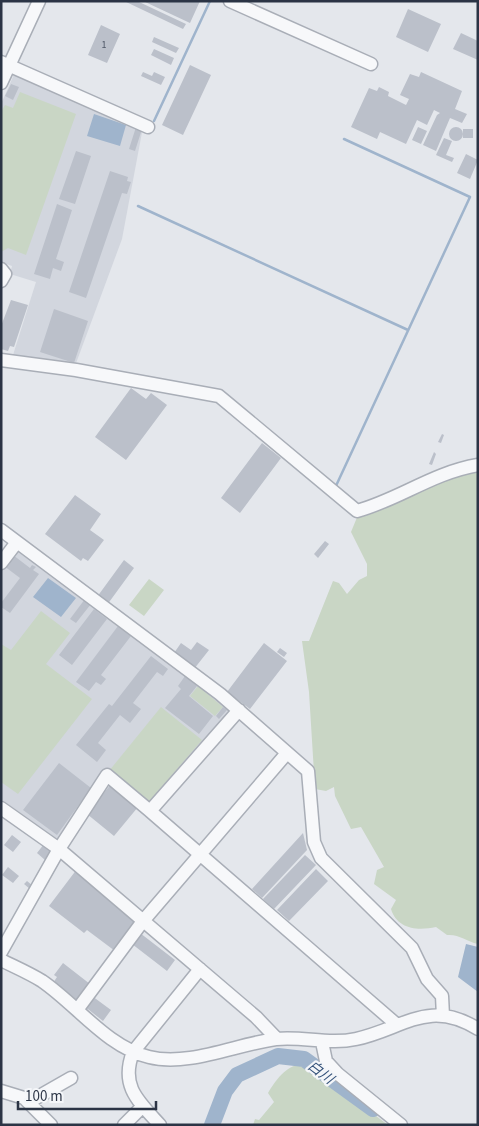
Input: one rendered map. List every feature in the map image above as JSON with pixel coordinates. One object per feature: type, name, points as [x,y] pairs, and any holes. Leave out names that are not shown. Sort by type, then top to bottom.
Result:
[{"type":"street","points":[[1,83],[5,63],[39,1]]},
{"type":"street","points":[[230,1],[371,64]]},
{"type":"street","points":[[5,63],[148,127]]},
{"type":"street","points":[[1,269],[5,274],[1,281]]},
{"type":"street","points":[[1,360],[76,370],[220,396],[357,511],[370,508],[431,478],[478,465]]},
{"type":"street","points":[[1,530],[239,710],[308,771],[314,842],[321,858],[412,948],[427,979],[442,996],[443,1016]]},
{"type":"street","points":[[1,563],[17,542]]},
{"type":"street","points":[[150,811],[239,710]]},
{"type":"street","points":[[77,1010],[143,921],[287,753]]},
{"type":"street","points":[[1,952],[59,849],[107,775],[200,853],[396,1024]]},
{"type":"street","points":[[4,815],[59,849],[256,1017],[277,1039]]},
{"type":"street","points":[[1,960],[42,982],[133,1052],[150,1058],[180,1059],[277,1039],[322,1042],[354,1040],[396,1024],[425,1016],[443,1016],[461,1020],[478,1029]]},
{"type":"street","points":[[160,1125],[143,1106],[128,1083],[129,1062],[133,1052],[200,969]]},
{"type":"street","points":[[322,1042],[326,1061],[338,1074],[401,1125]]},
{"type":"street","points":[[29,1102],[71,1078]]},
{"type":"street","points":[[1,1091],[17,1094],[29,1102],[51,1125]]},
{"type":"street","points":[[124,1125],[143,1106]]},
{"type":"shaded area","points":[[16,70],[143,127],[122,239],[75,366],[13,355],[36,282],[10,274],[12,266],[1,262],[1,104]]},
{"type":"shaded area","points":[[17,547],[230,710],[148,804],[106,770],[57,839],[1,799],[1,568]]},
{"type":"green space","points":[[20,92],[76,114],[26,255],[8,248],[1,252],[1,112],[5,105],[13,108]]},
{"type":"green space","points":[[478,470],[478,944],[447,935],[436,927],[415,928],[403,925],[398,921],[391,909],[396,900],[374,884],[377,870],[384,867],[361,827],[351,829],[335,796],[334,787],[326,791],[315,789],[309,692],[302,641],[309,641],[333,581],[339,583],[347,594],[359,580],[367,576],[367,564],[351,532],[358,515],[425,485]]},
{"type":"green space","points":[[149,579],[164,590],[144,616],[129,605]]},
{"type":"green space","points":[[41,611],[70,633],[46,664],[92,699],[18,794],[1,782],[1,644],[11,650]]},
{"type":"green space","points":[[198,686],[223,707],[215,716],[190,696]]},
{"type":"green space","points":[[161,707],[202,740],[148,803],[109,771]]},
{"type":"green space","points":[[302,1064],[339,1088],[388,1125],[253,1125],[255,1119],[259,1120],[274,1102],[268,1093],[278,1079],[286,1071]]},
{"type":"water","points":[[94,114],[126,125],[120,146],[87,136]]},
{"type":"water","points":[[48,578],[76,598],[61,617],[33,597]]},
{"type":"water","points":[[466,944],[478,947],[478,992],[458,977]]},
{"type":"building","points":[[124,1],[137,1],[186,24],[183,29]]},
{"type":"building","points":[[143,1],[200,1],[190,23]]},
{"type":"building","points":[[408,9],[441,24],[428,52],[396,37]]},
{"type":"building","points":[[101,25],[120,34],[107,63],[88,55]]},
{"type":"building","points":[[461,33],[478,41],[478,60],[453,49]]},
{"type":"building","points":[[154,37],[179,48],[176,53],[152,42]]},
{"type":"building","points":[[154,49],[174,58],[171,65],[151,55]]},
{"type":"building","points":[[190,65],[211,75],[183,135],[162,125]]},
{"type":"building","points":[[143,72],[152,76],[154,72],[165,77],[161,85],[141,76]]},
{"type":"building","points":[[421,72],[462,91],[455,109],[467,114],[462,123],[450,118],[436,151],[423,145],[437,115],[440,113],[434,110],[427,125],[417,120],[406,144],[380,132],[377,139],[351,127],[369,88],[377,91],[379,87],[389,92],[388,96],[406,105],[409,99],[400,95],[410,74],[419,77]]},
{"type":"building","points":[[11,84],[19,87],[13,100],[5,96]]},
{"type":"building","points":[[136,127],[142,129],[135,151],[129,149]]},
{"type":"building","points":[[418,127],[427,131],[421,144],[412,140]]},
{"type":"building","points":[[456,127],[461,129],[463,134],[461,139],[456,141],[451,139],[449,134],[451,129]]},
{"type":"building","points":[[463,129],[473,129],[473,138],[463,138]]},
{"type":"building","points":[[444,138],[452,141],[446,155],[454,158],[452,162],[436,155]]},
{"type":"building","points":[[76,151],[91,156],[75,204],[59,199]]},
{"type":"building","points":[[466,154],[478,160],[470,179],[457,173]]},
{"type":"building","points":[[110,171],[128,177],[127,181],[131,182],[127,194],[122,193],[86,298],[69,292]]},
{"type":"building","points":[[57,204],[72,210],[56,259],[64,262],[61,271],[53,268],[50,279],[34,274]]},
{"type":"building","points":[[11,300],[28,305],[14,347],[10,346],[8,351],[1,349],[1,326]]},
{"type":"building","points":[[54,309],[88,321],[74,363],[40,352]]},
{"type":"building","points":[[131,388],[146,399],[151,393],[167,405],[126,460],[95,437]]},
{"type":"building","points":[[442,434],[444,435],[441,443],[438,442]]},
{"type":"building","points":[[262,443],[281,458],[240,513],[221,498]]},
{"type":"building","points":[[434,452],[436,454],[432,465],[429,464]]},
{"type":"building","points":[[75,495],[101,514],[90,530],[104,540],[88,561],[83,558],[81,561],[45,534]]},
{"type":"building","points":[[325,541],[329,544],[318,558],[314,554]]},
{"type":"building","points":[[13,555],[30,568],[32,565],[36,567],[33,570],[39,574],[10,613],[1,607],[1,603],[20,578],[4,566]]},
{"type":"building","points":[[124,560],[134,568],[107,605],[97,597]]},
{"type":"building","points":[[85,599],[91,604],[76,623],[70,619]]},
{"type":"building","points":[[94,609],[107,619],[72,665],[59,655]]},
{"type":"building","points":[[118,626],[131,636],[101,675],[106,679],[101,685],[96,682],[89,691],[76,682]]},
{"type":"building","points":[[197,642],[209,650],[194,669],[174,653],[181,643],[191,650]]},
{"type":"building","points":[[264,643],[287,661],[250,709],[227,692]]},
{"type":"building","points":[[280,648],[287,653],[284,657],[277,652]]},
{"type":"building","points":[[151,656],[168,669],[163,676],[157,672],[133,703],[141,709],[130,723],[120,715],[98,743],[106,750],[97,762],[76,745],[109,704],[112,706]]},
{"type":"building","points":[[185,676],[197,686],[189,696],[213,716],[199,734],[165,708],[181,689],[178,686]]},
{"type":"building","points":[[223,707],[227,710],[219,719],[216,716]]},
{"type":"building","points":[[59,763],[91,788],[57,835],[23,810]]},
{"type":"building","points":[[111,784],[138,807],[114,836],[87,814]]},
{"type":"building","points":[[303,833],[307,850],[262,898],[252,889]]},
{"type":"building","points":[[12,835],[21,842],[13,852],[4,845]]},
{"type":"building","points":[[44,844],[53,850],[45,860],[37,853]]},
{"type":"building","points":[[305,855],[316,865],[274,909],[263,899]]},
{"type":"building","points":[[8,867],[19,876],[13,883],[2,875]]},
{"type":"building","points":[[77,869],[106,891],[103,895],[138,922],[115,951],[87,930],[84,933],[49,906]]},
{"type":"building","points":[[316,869],[328,881],[289,921],[277,910]]},
{"type":"building","points":[[27,881],[33,886],[30,889],[24,884]]},
{"type":"building","points":[[140,933],[175,960],[167,971],[132,944]]},
{"type":"building","points":[[63,963],[90,984],[77,1001],[53,983],[57,977],[54,975]]},
{"type":"building","points":[[92,996],[111,1010],[103,1021],[84,1006]]},
{"type":"waterway","points":[[154,121],[210,1]]},
{"type":"waterway","points":[[335,488],[470,197],[344,139]]},
{"type":"waterway","points":[[138,206],[408,330]]},
{"type":"waterway","name":"白川","points":[[212,1125],[225,1091],[237,1075],[278,1056],[304,1059],[373,1109]]}]
